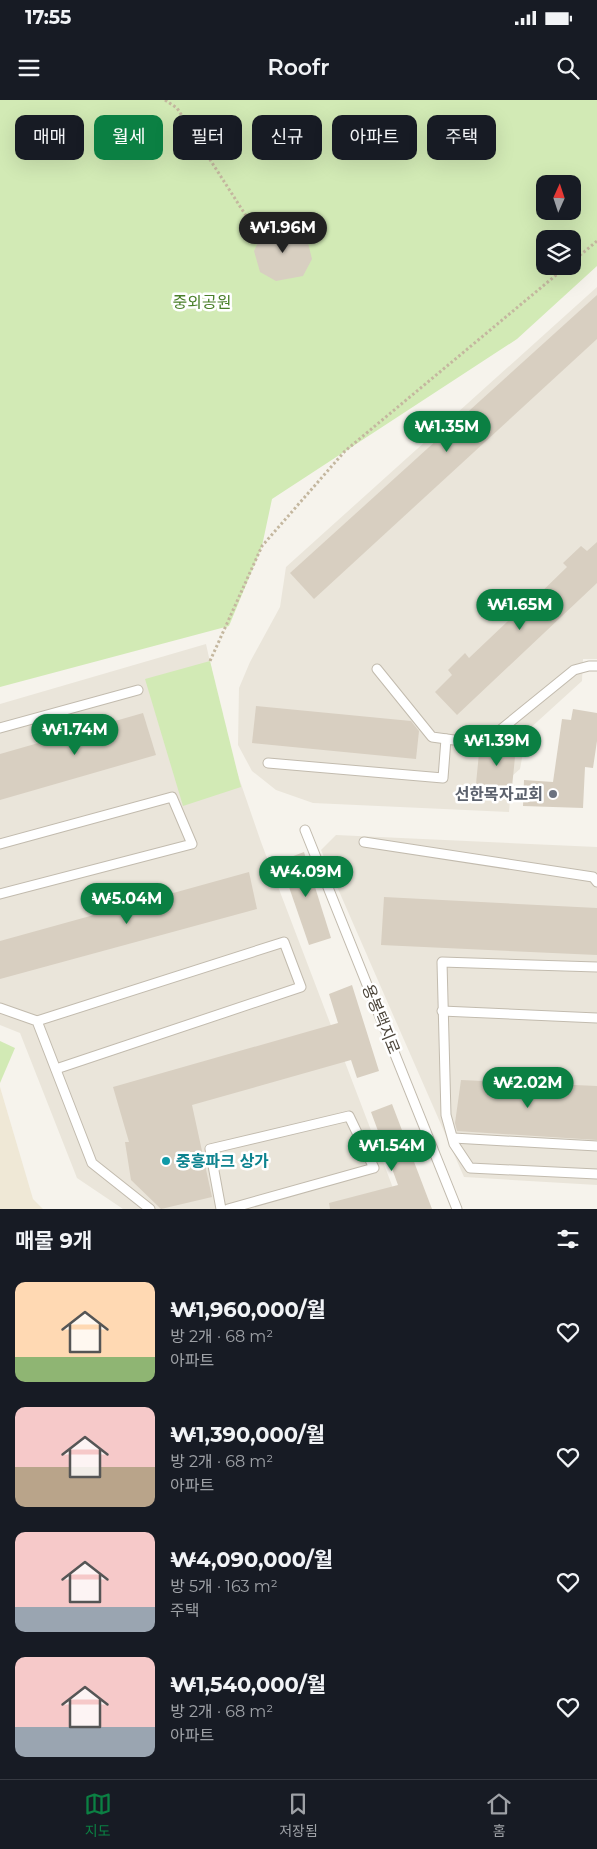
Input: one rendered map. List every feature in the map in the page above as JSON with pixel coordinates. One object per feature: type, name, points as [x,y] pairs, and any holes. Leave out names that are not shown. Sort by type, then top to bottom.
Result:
[{"type":"lane","points":[[377,669],[432,737],[483,744],[574,670],[597,666]]},
{"type":"lane","points":[[0,728],[138,690]]},
{"type":"lane","points":[[268,763],[443,778],[446,739]]},
{"type":"lane","points":[[0,844],[172,797],[192,844],[0,894]]},
{"type":"lane","name":"용봉택지로","points":[[305,830],[457,1209]]},
{"type":"lane","points":[[364,842],[593,877],[597,882]]},
{"type":"lane","points":[[0,1008],[37,1021],[284,942],[301,988],[56,1069]]},
{"type":"lane","points":[[597,968],[442,962],[446,1115],[453,1138],[470,1168],[597,1174]]},
{"type":"lane","points":[[442,1011],[597,1018]]},
{"type":"lane","points":[[37,1021],[92,1164],[150,1209]]},
{"type":"lane","points":[[221,1209],[210,1149],[349,1116],[374,1168],[228,1209]]},
{"type":"lane","points":[[453,1138],[597,1146]]},
{"type":"path","points":[[165,100],[177,108],[250,222]]},
{"type":"path","points":[[581,254],[597,241]]},
{"type":"path","points":[[210,661],[262,546],[345,451],[556,275]]},
{"type":"shaded area","points":[[597,287],[597,659],[583,659],[582,681],[527,731],[520,769],[512,776],[509,812],[313,803],[276,790],[252,771],[238,745],[239,688],[250,662],[280,607],[286,567]]},
{"type":"shaded area","points":[[206,644],[230,752],[261,842],[401,1209],[123,1209],[77,1178],[20,1033],[0,1025],[0,704]]},
{"type":"shaded area","points":[[336,835],[597,847],[597,1185],[464,1177],[321,850]]},
{"type":"shaded area","points":[[0,1087],[33,1199],[43,1209],[0,1209]]},
{"type":"green space","name":"중외공원","points":[[0,100],[597,100],[597,266],[517,339],[272,499],[262,546],[229,626],[0,687]]},
{"type":"green space","points":[[210,661],[241,787],[183,806],[145,679]]},
{"type":"green space","points":[[0,1041],[15,1048],[0,1083]]},
{"type":"building","points":[[288,226],[306,235],[312,259],[303,276],[276,281],[260,272],[254,251],[263,232]]},
{"type":"building","points":[[597,295],[597,339],[314,599],[290,573]]},
{"type":"building","points":[[597,542],[597,583],[457,715],[435,692],[452,675],[448,670],[465,653],[469,658],[508,621],[503,616],[523,597],[529,604],[567,567],[563,563],[581,546],[587,551]]},
{"type":"building","points":[[256,706],[411,721],[419,731],[416,759],[252,743]]},
{"type":"building","points":[[573,709],[597,713],[597,741],[593,768],[585,767],[583,808],[523,806],[524,780],[553,782],[562,719],[571,720]]},
{"type":"building","points":[[143,713],[156,755],[0,800],[0,754]]},
{"type":"building","points":[[492,745],[516,747],[512,787],[476,784],[479,753],[491,754]]},
{"type":"building","points":[[304,852],[331,938],[309,945],[280,861]]},
{"type":"building","points":[[249,872],[257,909],[0,979],[0,941]]},
{"type":"building","points":[[384,897],[597,908],[597,955],[381,945]]},
{"type":"building","points":[[352,985],[379,1071],[357,1078],[351,1060],[192,1105],[212,1197],[161,1209],[131,1180],[125,1142],[129,1142],[113,1087],[338,1023],[329,994]]},
{"type":"building","points":[[461,1080],[597,1086],[597,1140],[457,1131],[455,1123]]},
{"type":"building","points":[[392,1104],[432,1209],[330,1209],[329,1203],[398,1185],[371,1112]]},
{"type":"place","name":"선한목자교회","points":[[553,794]]},
{"type":"place","name":"중흥파크 상가","points":[[166,1161]]}]
